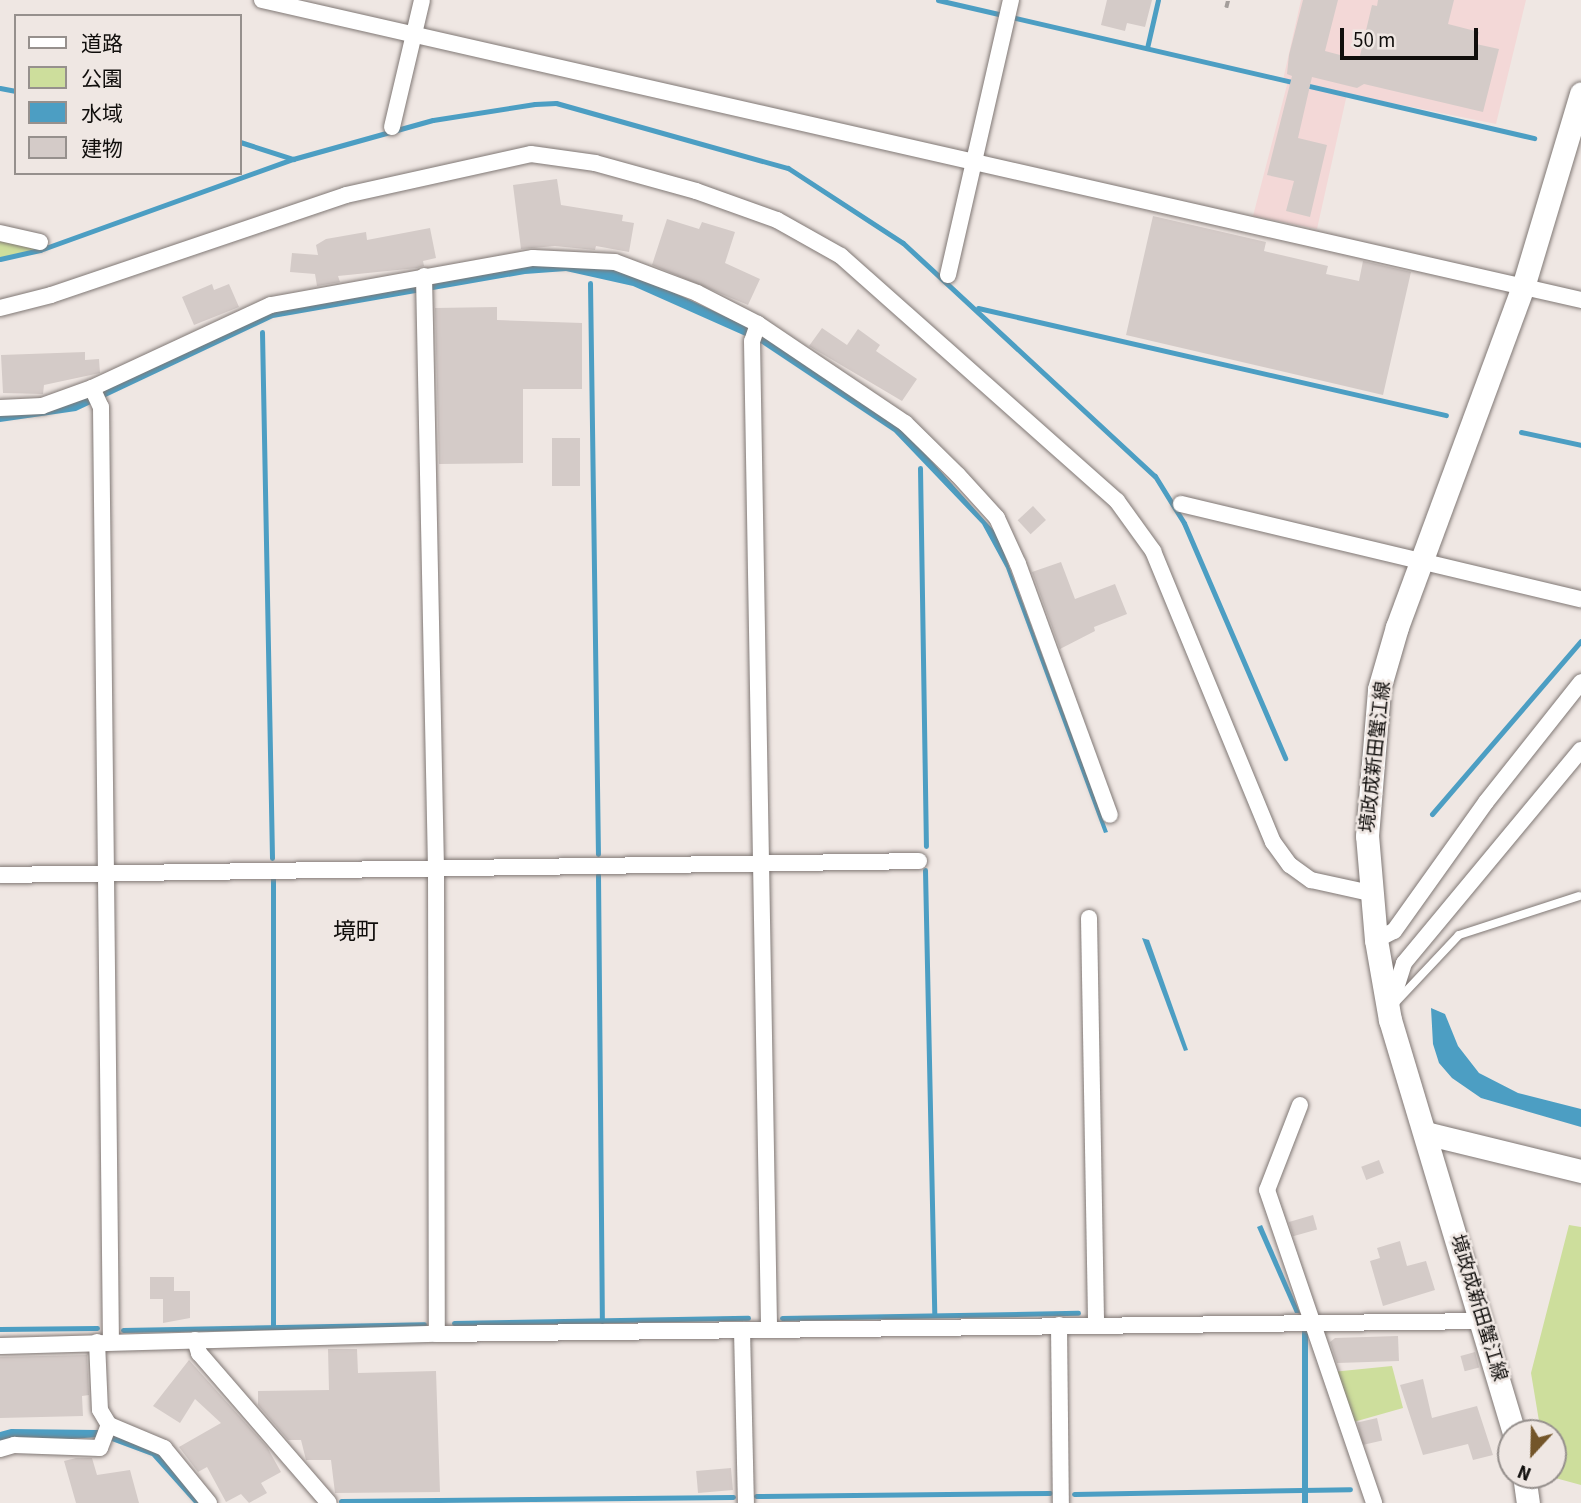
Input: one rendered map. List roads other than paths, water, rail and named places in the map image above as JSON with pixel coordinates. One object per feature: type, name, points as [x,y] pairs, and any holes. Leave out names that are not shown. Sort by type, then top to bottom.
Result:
[{"type":"main road","name":"境政成新田蟹江線","points":[[1510,1419],[1484,1321],[1389,1011],[1370,893],[1367,836],[1379,689],[1419,560],[1523,287],[1581,94]]},
{"type":"main road","points":[[1425,1133],[1581,1171]]},
{"type":"street","points":[[262,0],[974,159],[1581,300]]},
{"type":"street","points":[[392,127],[422,0]]},
{"type":"street","points":[[948,275],[1009,11]]},
{"type":"street","points":[[0,308],[51,295],[346,195],[531,154],[595,163],[696,191],[777,220],[841,256],[1117,500],[1153,551],[1273,842],[1290,864],[1311,880],[1370,893]]},
{"type":"street","points":[[0,233],[40,242]]},
{"type":"street","points":[[0,408],[42,406],[96,396],[271,305],[424,284],[533,258],[615,262],[697,293],[905,423],[997,518],[1057,664],[1110,815]]},
{"type":"street","points":[[424,284],[436,868],[437,1334]]},
{"type":"street","points":[[755,331],[769,1329]]},
{"type":"street","points":[[0,1449],[14,1445],[100,1448],[106,1433],[100,1410],[104,1342],[107,873],[96,396]]},
{"type":"street","points":[[1181,503],[1581,599]]},
{"type":"street","points":[[1376,940],[1394,931],[1486,802],[1581,681]]},
{"type":"street","points":[[1389,1011],[1404,963],[1581,750]]},
{"type":"street","points":[[0,875],[919,861]]},
{"type":"street","points":[[1089,918],[1096,1324]]},
{"type":"street","points":[[1300,1105],[1267,1190],[1374,1503]]},
{"type":"street","points":[[0,1346],[437,1334],[1310,1321],[1484,1321]]},
{"type":"street","points":[[1059,1325],[1061,1503]]},
{"type":"street","points":[[742,1330],[746,1503]]},
{"type":"street","points":[[195,1340],[199,1353],[329,1503]]},
{"type":"street","points":[[106,1433],[164,1448],[209,1503]]},
{"type":"lane","points":[[1389,1011],[1459,935],[1578,896]]},
{"type":"water","points":[[524,265],[609,268],[649,281],[750,328],[901,427],[997,534],[1108,832],[1104,833],[1006,568],[982,524],[894,432],[759,342],[633,286],[566,271],[525,274],[273,318],[76,411],[0,422],[0,413],[38,411],[258,315]]},
{"type":"water","points":[[1142,938],[1149,940],[1188,1050],[1184,1051]]},
{"type":"water","points":[[1431,1008],[1445,1014],[1458,1046],[1479,1073],[1518,1093],[1581,1109],[1581,1127],[1481,1098],[1452,1078],[1439,1063],[1433,1044]]},
{"type":"water","points":[[1262,1225],[1300,1313],[1295,1313],[1257,1227]]},
{"type":"water","points":[[1302,1330],[1308,1330],[1308,1503],[1302,1503]]},
{"type":"water","points":[[11,1429],[98,1430],[161,1453],[202,1503],[194,1503],[152,1456],[101,1437],[0,1443],[0,1432]]},
{"type":"waterway","points":[[938,0],[1534,138]]},
{"type":"waterway","points":[[1147,48],[1158,0]]},
{"type":"waterway","points":[[0,88],[14,91]]},
{"type":"waterway","points":[[0,259],[40,250],[293,159],[433,120],[535,104],[556,103],[788,168],[903,243],[1155,476],[1184,523],[1285,758]]},
{"type":"waterway","points":[[242,143],[293,159]]},
{"type":"waterway","points":[[590,283],[598,854]]},
{"type":"waterway","points":[[978,308],[1446,415]]},
{"type":"waterway","points":[[262,332],[272,858]]},
{"type":"waterway","points":[[1521,432],[1581,445]]},
{"type":"waterway","points":[[920,468],[926,846]]},
{"type":"waterway","points":[[1432,814],[1581,641]]},
{"type":"waterway","points":[[925,870],[934,1313]]},
{"type":"waterway","points":[[598,875],[602,1321]]},
{"type":"waterway","points":[[273,879],[273,1327]]},
{"type":"waterway","points":[[782,1318],[1078,1313]]},
{"type":"waterway","points":[[454,1323],[748,1318]]},
{"type":"waterway","points":[[123,1330],[424,1324]]},
{"type":"waterway","points":[[0,1329],[97,1328]]},
{"type":"waterway","points":[[1074,1494],[1350,1489]]},
{"type":"waterway","points":[[756,1496],[1050,1493]]},
{"type":"waterway","points":[[341,1501],[733,1497]]},
{"type":"district","name":"境町","points":[[356,932]]}]
